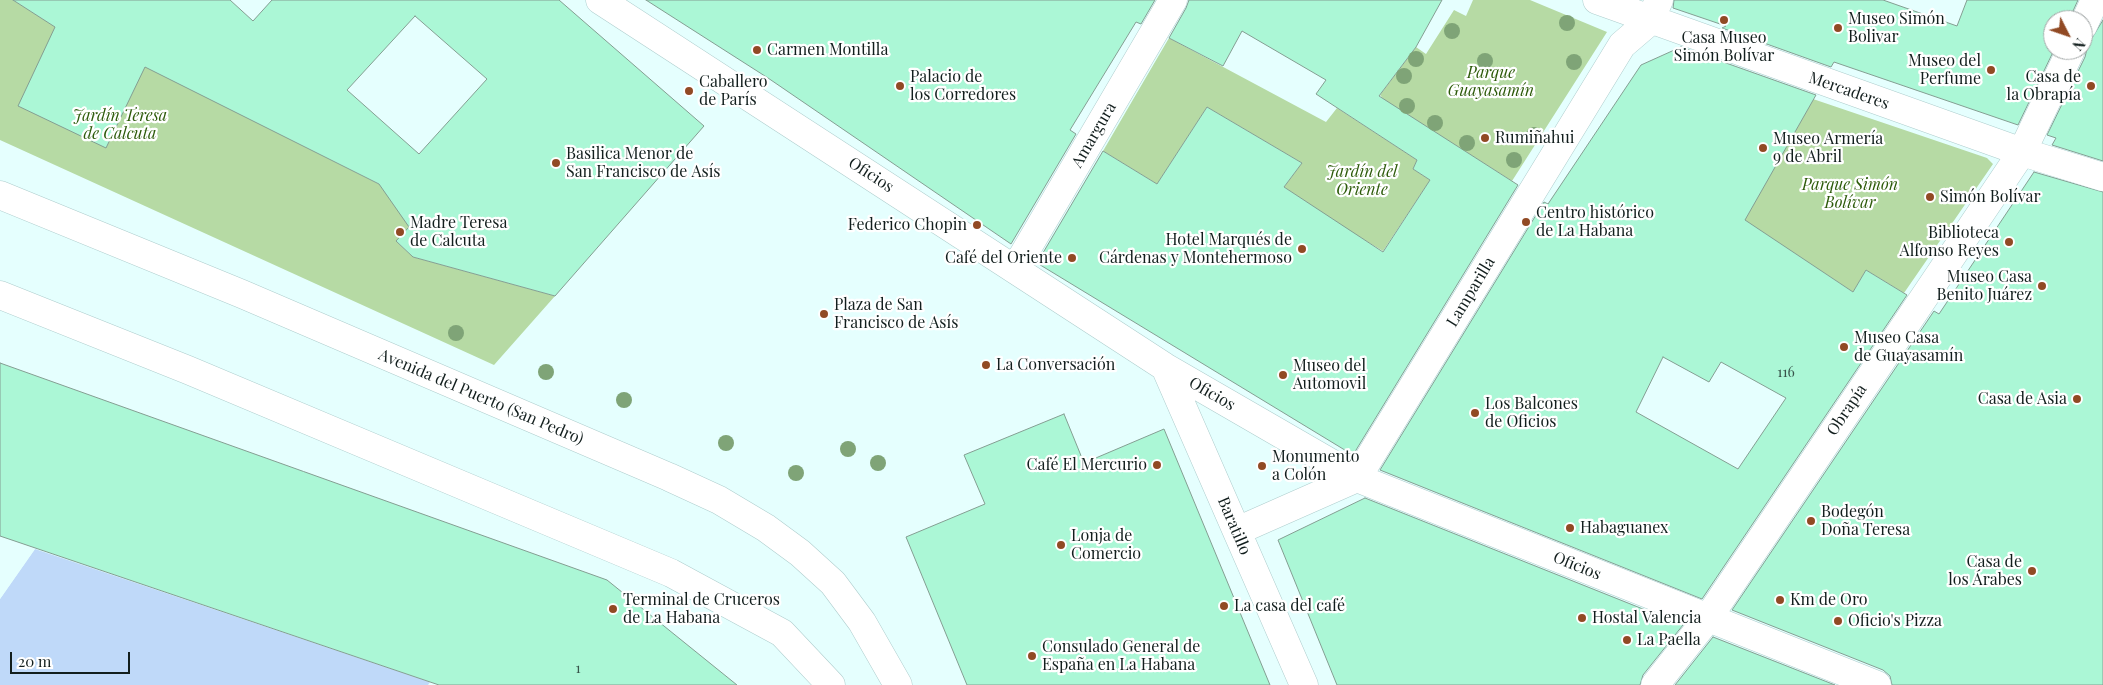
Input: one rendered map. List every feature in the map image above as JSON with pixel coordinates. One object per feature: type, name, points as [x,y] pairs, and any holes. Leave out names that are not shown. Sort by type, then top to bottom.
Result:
[{"type":"street","name":"Oficios","points":[[600,0],[1165,367],[1357,478],[1878,685]]},
{"type":"street","name":"Amargura","points":[[1015,269],[1173,0]]},
{"type":"street","name":"Mercaderes","points":[[1597,0],[1654,10],[2022,152],[2103,177]]},
{"type":"street","name":"Lamparilla","points":[[1357,478],[1622,45],[1654,10]]},
{"type":"street","name":"Obrapía","points":[[1655,685],[1708,618],[2022,152],[2066,60]]},
{"type":"street","name":"Avenida del Puerto (San Pedro)","points":[[0,195],[251,298],[719,500],[766,528],[793,548],[833,583],[862,622],[898,685]]},
{"type":"street","points":[[0,295],[206,378],[671,573],[782,634],[831,685]]},
{"type":"street","name":"Baratillo","points":[[1165,367],[1304,685]]},
{"type":"street","points":[[1239,538],[1357,478]]},
{"type":"green space","name":"Jardín Teresa de Calcuta","points":[[0,0],[13,0],[110,61],[115,51],[385,187],[410,227],[396,241],[413,257],[555,296],[494,365],[0,140]]},
{"type":"green space","name":"Parque Guayasamín","points":[[1473,0],[1530,0],[1607,32],[1512,181],[1385,101],[1380,95],[1416,47],[1426,54],[1454,10],[1466,16]]},
{"type":"green space","name":"Jardín del Oriente","points":[[1169,38],[1326,122],[1337,108],[1417,160],[1413,169],[1430,180],[1383,251],[1346,229],[1284,187],[1302,163],[1207,107],[1157,184],[1103,151]]},
{"type":"green space","name":"Parque Simón Bolívar","points":[[1813,99],[1987,158],[1993,164],[1904,293],[1866,270],[1853,292],[1744,220]]},
{"type":"water","points":[[35,549],[430,682],[428,685],[0,685],[0,599]]},
{"type":"pier","points":[[33,548],[35,549],[0,599],[0,595]]},
{"type":"building","points":[[13,0],[230,0],[253,21],[272,0],[559,0],[704,126],[555,296],[413,257],[396,241],[409,227],[379,184],[145,67],[106,148],[18,106],[55,27]],"holes":[[[415,16],[487,79],[419,154],[347,90]]]},
{"type":"building","points":[[646,0],[1155,0],[1141,24],[1136,22],[1070,130],[1076,134],[1011,244],[768,78]]},
{"type":"building","points":[[1189,0],[1442,0],[1416,47],[1379,96],[1518,185],[1353,455],[1037,263],[1103,151],[1157,184],[1207,107],[1302,163],[1284,187],[1383,252],[1430,180],[1413,169],[1417,160],[1316,94],[1326,80],[1242,31],[1223,66],[1169,38]]},
{"type":"building","points":[[1674,0],[1883,0],[1957,26],[1967,0],[2078,0],[2074,10],[2043,10],[2043,60],[2049,60],[2018,125],[1834,62],[1831,67],[1722,28],[1726,26],[1673,8]]},
{"type":"building","name":"Casa de la Obrapía","points":[[2103,20],[2103,161],[2052,145],[2056,138],[2047,135],[2084,60],[2093,60],[2093,36]]},
{"type":"building","points":[[1681,47],[1816,95],[1745,220],[1853,292],[1866,270],[1907,295],[1702,599],[1380,470],[1544,202],[1548,204],[1641,65]],"holes":[[[1663,357],[1709,382],[1721,362],[1786,398],[1738,469],[1636,412]]]},
{"type":"building","points":[[2034,172],[2103,192],[2103,685],[1892,685],[1890,676],[1883,670],[1732,610],[1934,311],[1939,314]]},
{"type":"building","points":[[0,363],[607,580],[737,685],[439,685],[0,536]]},
{"type":"building","name":"Lonja de Comercio","points":[[1064,414],[1084,463],[1164,429],[1270,685],[967,685],[906,537],[985,504],[964,455]]},
{"type":"building","points":[[1365,498],[1683,625],[1643,675],[1640,685],[1337,685],[1278,540]]},
{"type":"building","points":[[1713,637],[1835,685],[1675,685]]},
{"type":"place","name":"Casa Museo Simón Bolívar","points":[[1724,20]]},
{"type":"place","name":"Museo Simón Bolivar","points":[[1838,28]]},
{"type":"place","name":"Carmen Montilla","points":[[757,50]]},
{"type":"place","name":"Museo del Perfume","points":[[1991,70]]},
{"type":"place","name":"Palacio de los Corredores","points":[[900,86]]},
{"type":"place","name":"Casa de la Obrapía","points":[[2091,86]]},
{"type":"place","name":"Caballero de París","points":[[689,91]]},
{"type":"place","name":"Rumiñahui","points":[[1485,138]]},
{"type":"place","name":"Museo Armería 9 de Abril","points":[[1763,148]]},
{"type":"place","name":"Basilica Menor de San Francisco de Asís","points":[[556,163]]},
{"type":"place","name":"Simón Bolívar","points":[[1930,197]]},
{"type":"place","name":"Centro histórico de La Habana","points":[[1526,222]]},
{"type":"place","name":"Federico Chopin","points":[[977,225]]},
{"type":"place","name":"Madre Teresa de Calcuta","points":[[400,232]]},
{"type":"place","name":"Biblioteca Alfonso Reyes","points":[[2009,242]]},
{"type":"place","name":"Hotel Marqués de Cárdenas y Montehermoso","points":[[1302,249]]},
{"type":"place","name":"Café del Oriente","points":[[1072,258]]},
{"type":"place","name":"Museo Casa Benito Juárez","points":[[2042,286]]},
{"type":"place","name":"Plaza de San Francisco de Asís","points":[[824,314]]},
{"type":"place","name":"Museo Casa de Guayasamín","points":[[1844,347]]},
{"type":"place","name":"La Conversación","points":[[986,365]]},
{"type":"place","name":"Museo del Automovil","points":[[1283,375]]},
{"type":"place","name":"Casa de Asia","points":[[2077,399]]},
{"type":"place","name":"Los Balcones de Oficios","points":[[1475,413]]},
{"type":"place","name":"Café El Mercurio","points":[[1157,465]]},
{"type":"place","name":"Monumento a Colón","points":[[1262,466]]},
{"type":"place","name":"Bodegón Doña Teresa","points":[[1811,521]]},
{"type":"place","name":"Habaguanex","points":[[1570,528]]},
{"type":"place","name":"Lonja de Comercio","points":[[1061,545]]},
{"type":"place","name":"Casa de los Árabes","points":[[2032,571]]},
{"type":"place","name":"Km de Oro","points":[[1780,600]]},
{"type":"place","name":"La casa del café","points":[[1224,606]]},
{"type":"place","name":"Terminal de Cruceros de La Habana","points":[[613,609]]},
{"type":"place","name":"Hostal Valencia","points":[[1582,618]]},
{"type":"place","name":"Oficio's Pizza","points":[[1838,621]]},
{"type":"place","name":"La Paella","points":[[1627,640]]},
{"type":"place","name":"Consulado General de España en La Habana","points":[[1032,656]]}]
